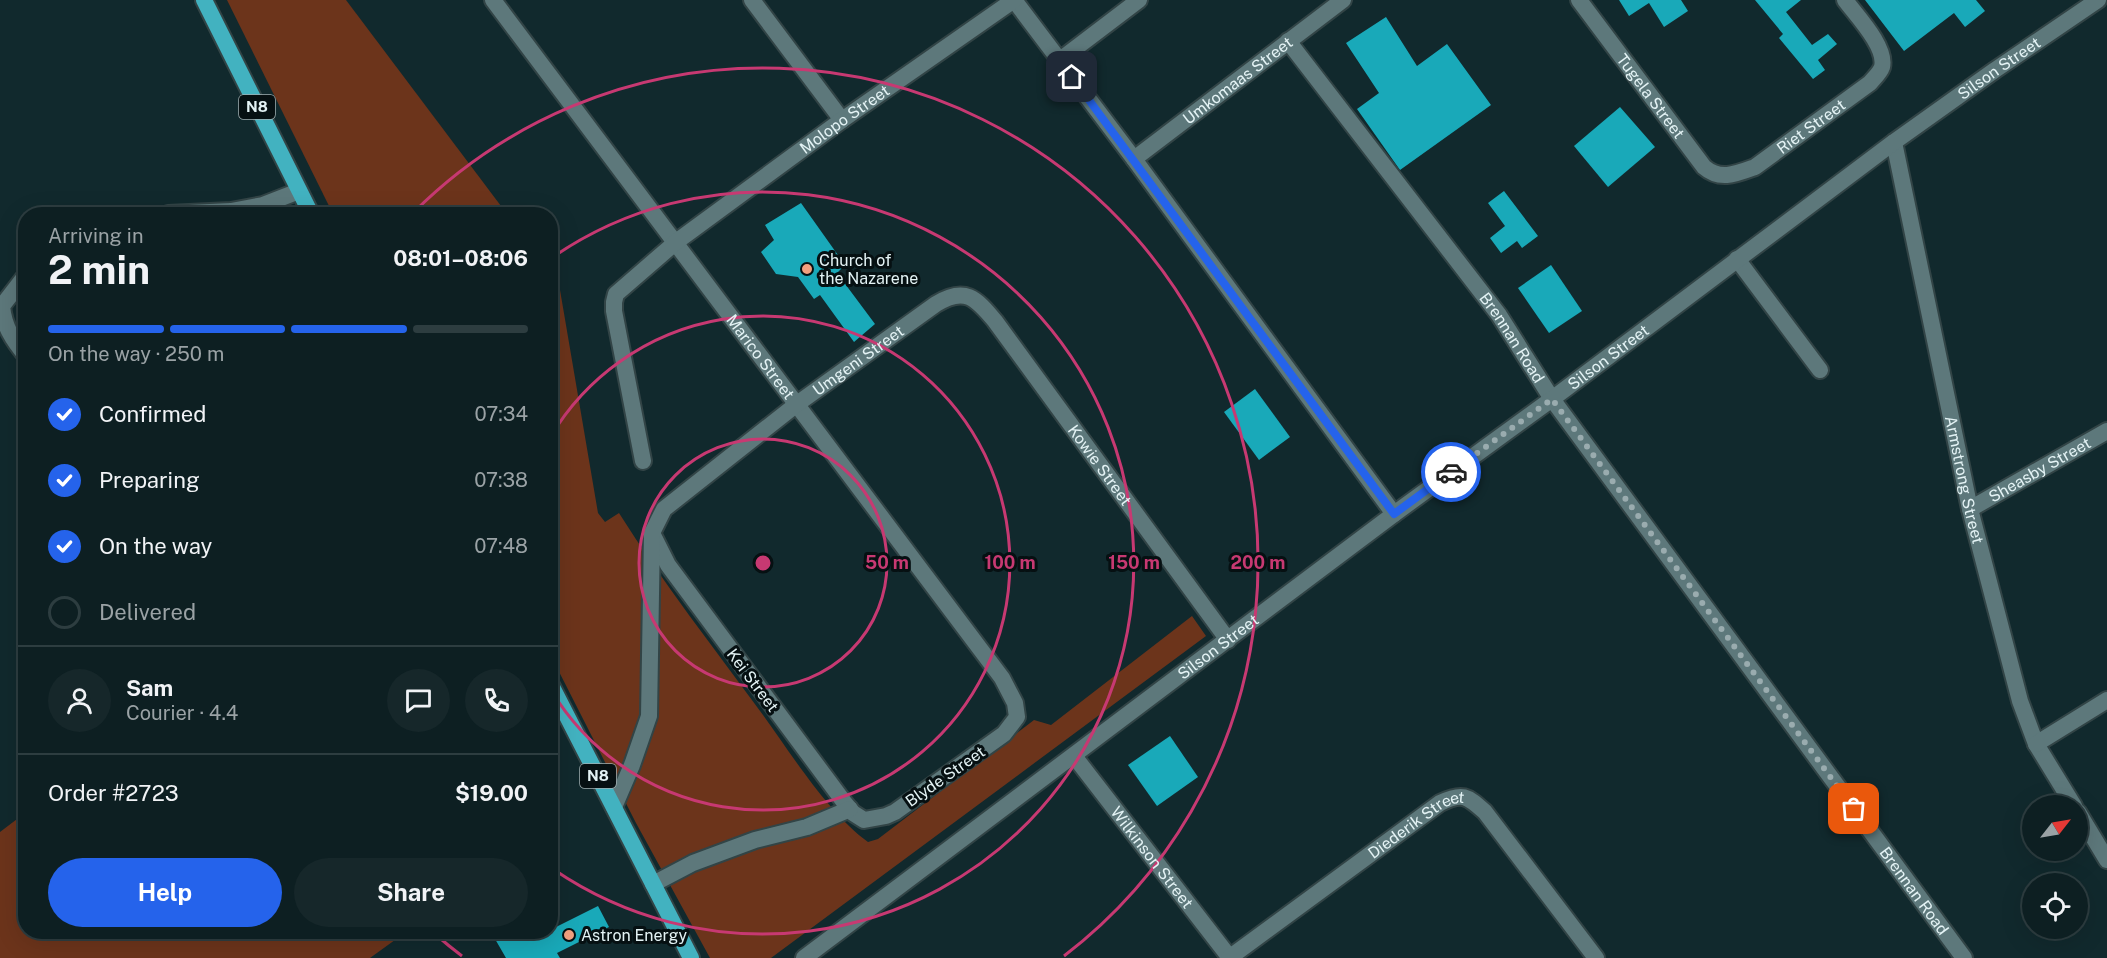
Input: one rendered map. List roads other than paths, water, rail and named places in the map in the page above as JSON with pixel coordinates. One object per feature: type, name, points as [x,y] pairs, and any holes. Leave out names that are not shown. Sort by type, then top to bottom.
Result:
[{"type":"highway","name":"N8","points":[[204,0],[307,207]]},
{"type":"highway","name":"N8","points":[[558,698],[691,958]]},
{"type":"street","name":"Marico Street","points":[[493,0],[1002,678],[1015,703],[1017,717]]},
{"type":"street","points":[[752,0],[843,120]]},
{"type":"street","points":[[1014,0],[1134,159],[1394,514]]},
{"type":"street","name":"Molopo Street","points":[[643,461],[614,311],[616,294],[676,242],[843,120],[1014,0]]},
{"type":"street","points":[[1060,60],[1139,0]]},
{"type":"street","name":"Umkomaas Street","points":[[1134,159],[1343,0]]},
{"type":"street","name":"Tugela Street","points":[[1580,0],[1704,167],[1718,176],[1732,175]]},
{"type":"street","name":"Riet Street","points":[[1732,175],[1755,167],[1870,83],[1882,67],[1881,53],[1876,42],[1845,0]]},
{"type":"street","name":"Silson Street","points":[[804,958],[1394,514],[1552,399],[1894,142],[1995,69],[2098,0]]},
{"type":"street","points":[[2103,0],[2107,7]]},
{"type":"street","name":"Brennan Road","points":[[1288,41],[1499,315],[1552,399],[1964,958]]},
{"type":"street","name":"Armstrong Street","points":[[1894,142],[1970,509],[2020,701],[2036,744],[2067,795]]},
{"type":"street","points":[[252,207],[299,191]]},
{"type":"street","points":[[1737,260],[1820,370]]},
{"type":"street","points":[[18,285],[2,306],[8,333],[18,346]]},
{"type":"street","name":"Umgeni Street","points":[[652,533],[664,508],[797,404],[936,304],[955,295],[966,296]]},
{"type":"street","name":"Kowie Street","points":[[966,296],[979,302],[995,321],[1228,640]]},
{"type":"street","name":"Sheasby Street","points":[[1970,509],[2107,431]]},
{"type":"street","points":[[614,807],[649,716],[652,533]]},
{"type":"street","name":"Kei Street","points":[[652,533],[668,565],[850,809],[864,820]]},
{"type":"street","points":[[2036,744],[2107,700]]},
{"type":"street","name":"Blyde Street","points":[[864,820],[895,812],[1004,734],[1017,717]]},
{"type":"street","name":"Wilkinson Street","points":[[1074,756],[1229,958]]},
{"type":"street","name":"Diederik Street","points":[[1229,958],[1440,803],[1453,796],[1468,797],[1485,812],[1596,958]]},
{"type":"street","points":[[653,884],[693,863],[755,840],[807,828],[850,809]]},
{"type":"street","points":[[2088,829],[2107,860]]},
{"type":"place","name":"Church of the Nazarene","points":[[807,269]]},
{"type":"place","name":"Astron Energy","points":[[569,935]]}]
